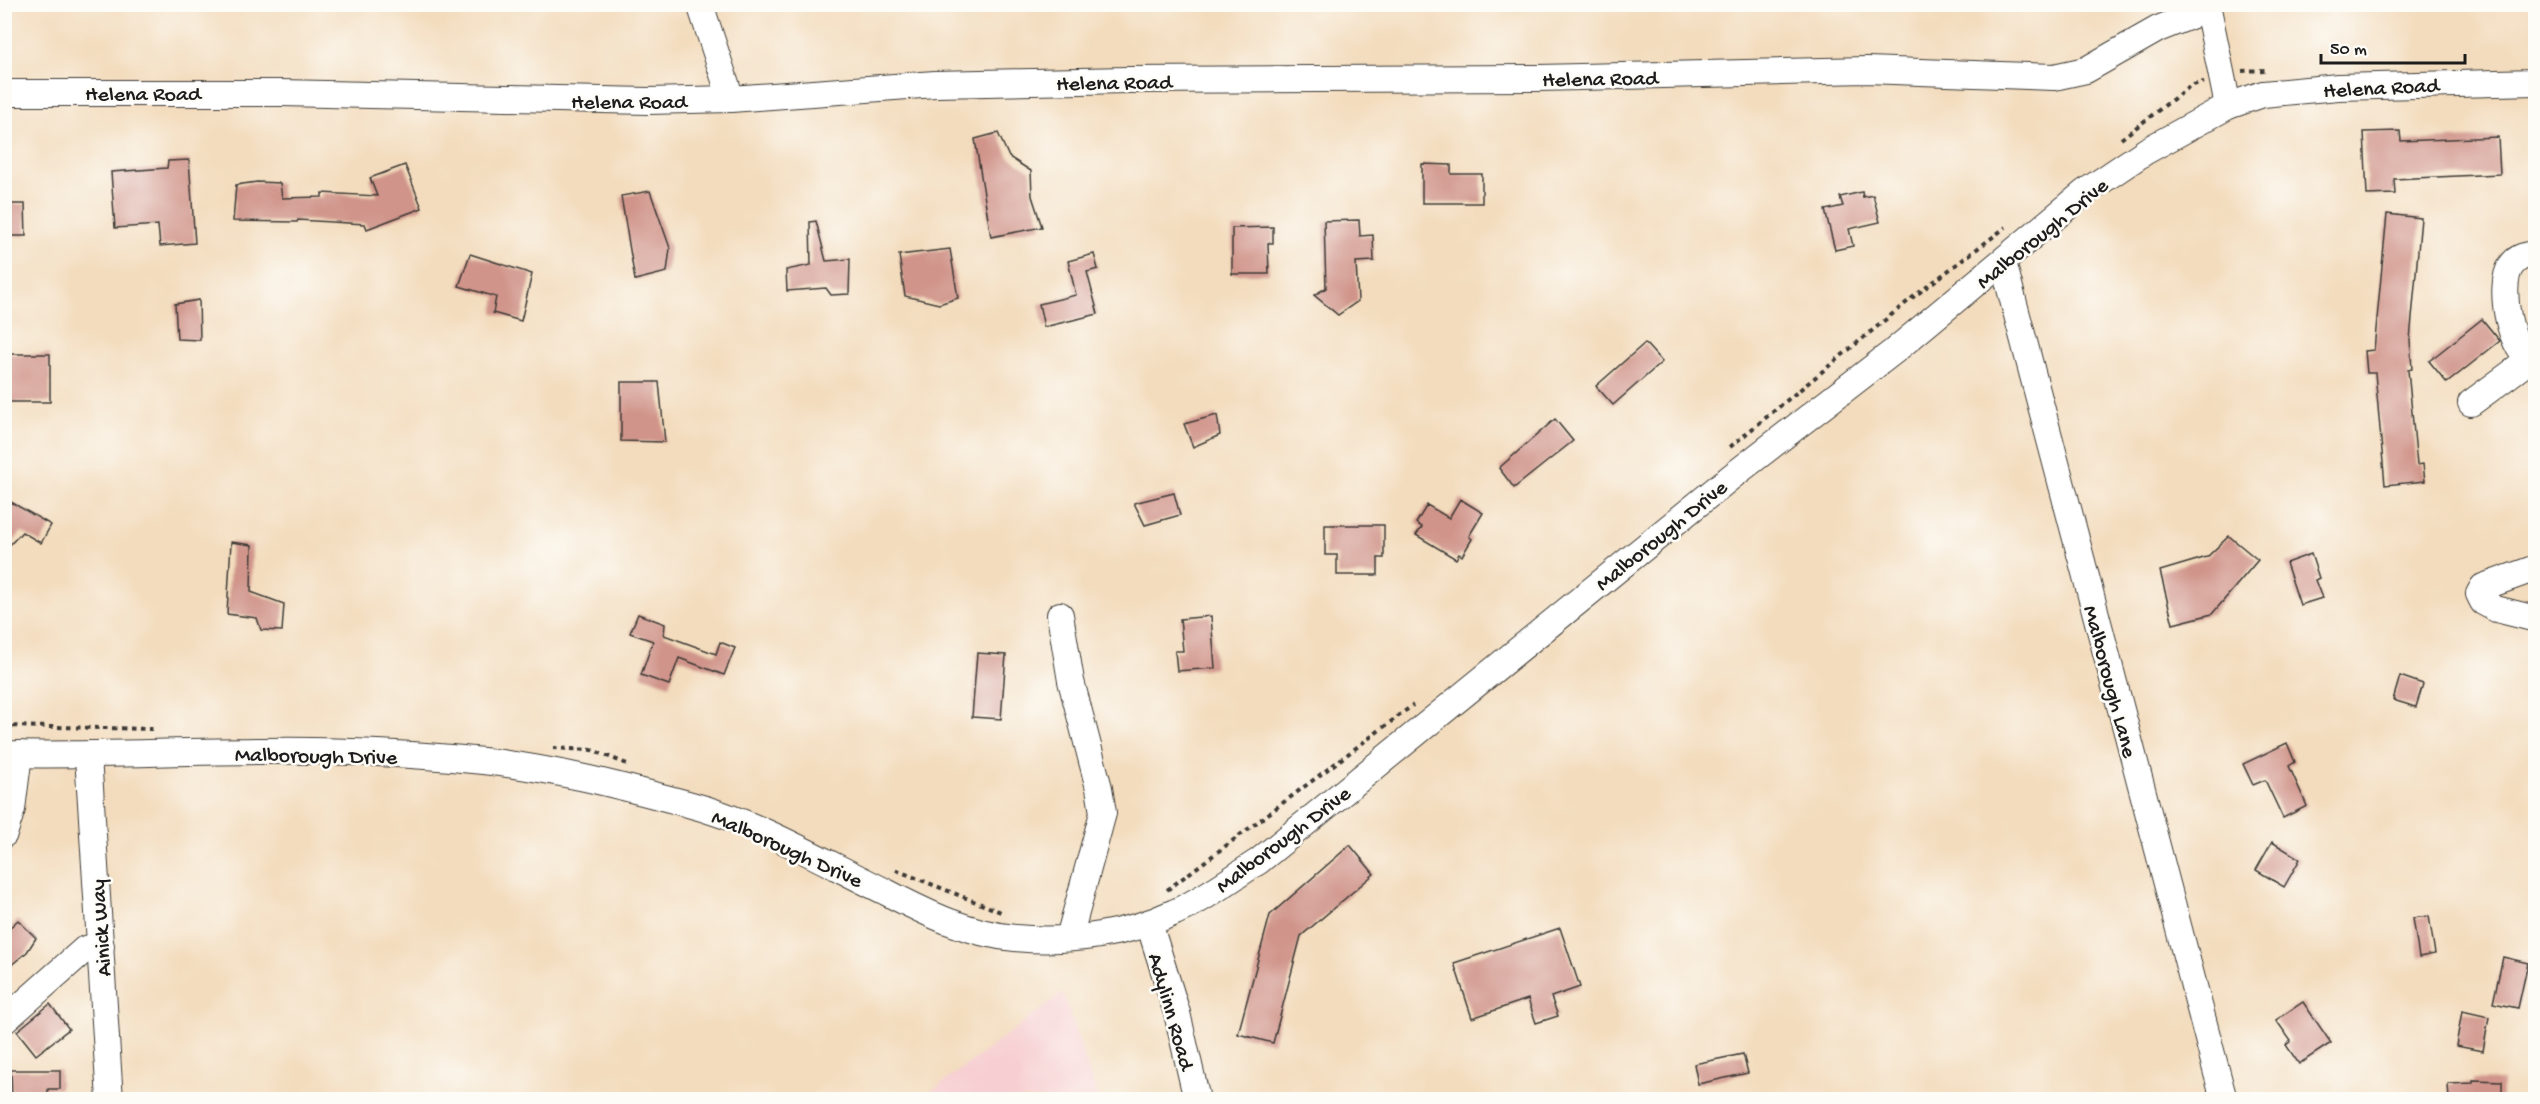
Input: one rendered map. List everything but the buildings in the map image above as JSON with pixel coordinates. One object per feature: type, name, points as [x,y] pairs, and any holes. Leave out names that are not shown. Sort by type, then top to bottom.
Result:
[{"type":"street","points":[[700,4],[731,99]]},
{"type":"street","points":[[2208,7],[2228,106]]},
{"type":"street","name":"Helena Road","points":[[4,93],[281,93],[648,101],[731,99],[935,84],[1126,80],[1539,78],[1867,70],[2054,77],[2086,70],[2158,29],[2208,7]]},
{"type":"street","name":"Helena Road","points":[[2228,106],[2263,94],[2338,87],[2535,82]]},
{"type":"street","name":"Malborough Drive","points":[[12,754],[88,756],[269,750],[414,756],[537,768],[585,777],[694,805],[734,820],[928,914],[961,926],[1014,938],[1069,938],[1118,932],[1149,923],[1178,911],[1259,861],[1622,565],[2003,262],[2085,192],[2146,151],[2228,106]]},
{"type":"street","points":[[2471,403],[2531,363],[2510,333],[2505,278],[2511,264],[2522,256],[2535,254]]},
{"type":"street","name":"Malborough Lane","points":[[2003,262],[2224,1100]]},
{"type":"street","points":[[2535,568],[2483,586],[2479,594],[2483,603],[2496,609],[2535,619]]},
{"type":"street","points":[[1059,615],[1071,681],[1099,788],[1103,813],[1069,938]]},
{"type":"street","points":[[4,834],[12,809],[12,754]]},
{"type":"street","name":"Ainick Way","points":[[88,756],[111,1100]]},
{"type":"street","name":"Adylinn Road","points":[[1149,923],[1177,1014],[1197,1100]]},
{"type":"street","points":[[4,1021],[85,949],[100,946]]},
{"type":"path","points":[[2116,143],[2190,86],[2243,70],[2267,70]]},
{"type":"path","points":[[1728,449],[1912,298],[2014,220]]},
{"type":"path","points":[[1162,894],[1423,698]]},
{"type":"path","points":[[4,726],[154,729]]},
{"type":"path","points":[[546,747],[592,750],[635,767]]},
{"type":"path","points":[[885,866],[1006,914]]},
{"type":"shaded area","points":[[1063,993],[1098,1099],[921,1099]]}]
